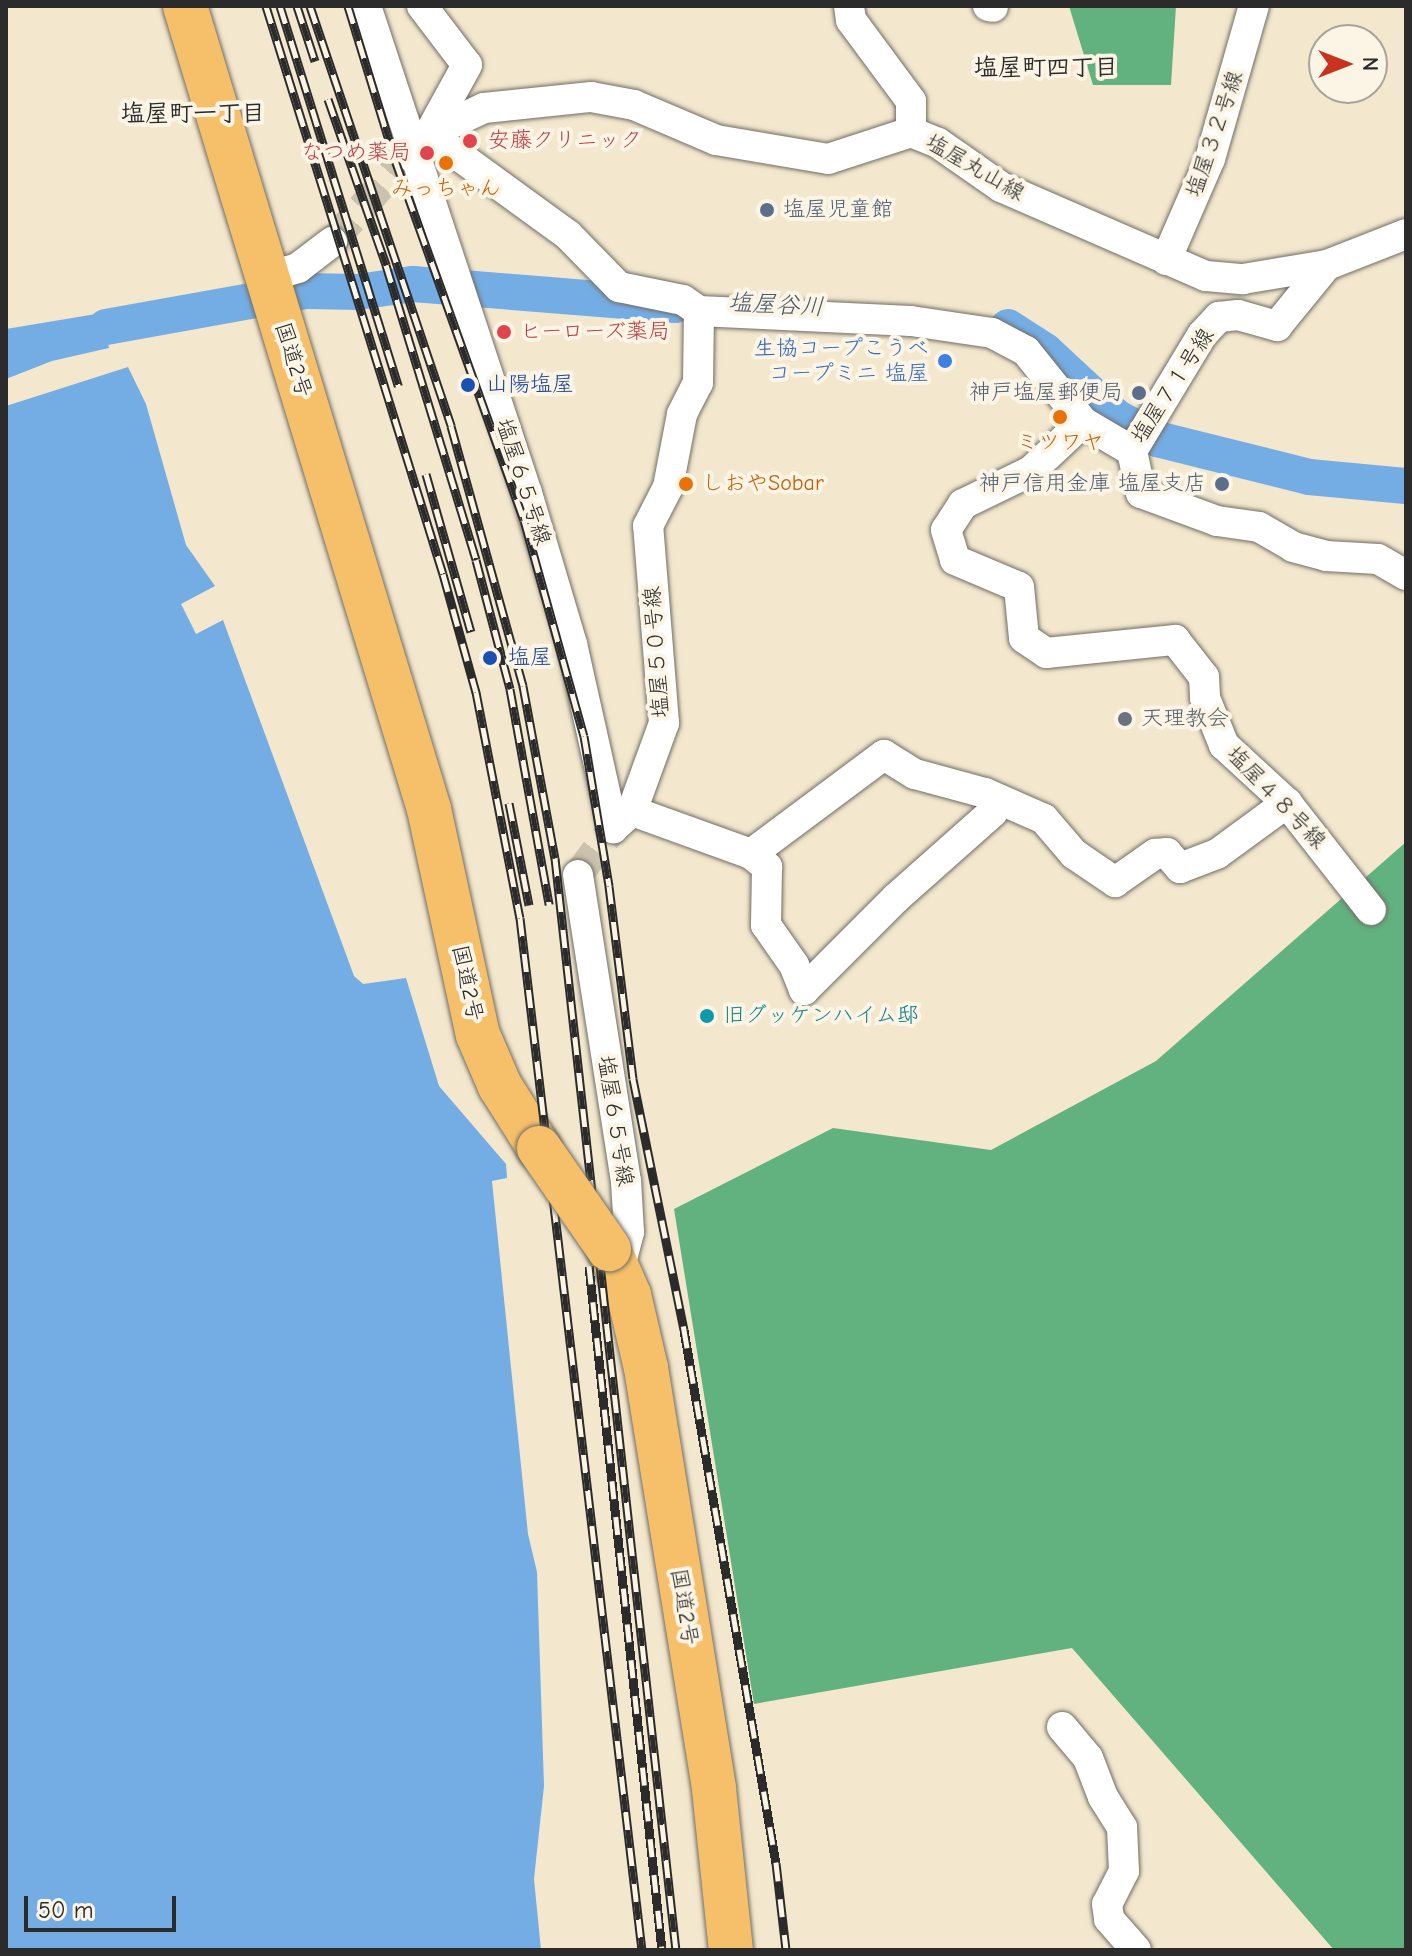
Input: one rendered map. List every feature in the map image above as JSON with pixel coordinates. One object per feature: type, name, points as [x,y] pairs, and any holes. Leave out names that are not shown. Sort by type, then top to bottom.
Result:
[{"type":"highway","name":"国道2号","points":[[185,6],[429,809],[478,1035],[500,1086],[614,1260],[646,1368],[714,1789],[731,1950]]},
{"type":"street","name":"塩屋６５号線","points":[[366,6],[417,146],[453,271],[572,644],[622,820]]},
{"type":"street","points":[[422,6],[445,44],[467,65],[417,146],[568,235],[619,287],[692,306],[911,321],[992,333],[1026,351],[1083,422],[1139,439],[1141,493],[1217,521],[1259,527],[1304,550],[1378,559],[1406,575]]},
{"type":"street","points":[[849,6],[851,20],[911,101],[911,132]]},
{"type":"street","name":"塩屋３２号線","points":[[1166,260],[1210,159],[1254,6]]},
{"type":"street","name":"塩屋丸山線","points":[[417,146],[484,108],[582,97],[634,105],[716,140],[828,159],[911,132],[938,143],[1001,187],[1206,276],[1243,279],[1327,265],[1406,234]]},
{"type":"street","points":[[272,291],[332,242]]},
{"type":"street","name":"塩屋７１号線","points":[[1139,439],[1202,335],[1219,317],[1238,315],[1277,326],[1327,265]]},
{"type":"street","name":"塩屋５０号線","points":[[622,820],[664,723],[648,526],[668,487],[682,414],[698,383],[692,306]]},
{"type":"street","name":"塩屋４８号線","points":[[1083,422],[1031,471],[963,504],[946,530],[955,560],[1019,587],[1024,638],[1046,653],[1063,655],[1175,640],[1204,677],[1205,698],[1224,745],[1287,803],[1371,910]]},
{"type":"street","points":[[751,854],[884,755],[915,774],[985,793],[1044,819],[1074,854],[1115,882],[1155,854],[1167,853],[1180,868],[1217,854],[1287,803]]},
{"type":"street","points":[[622,820],[751,854],[767,867],[770,882],[766,925],[794,965],[804,990],[993,812]]},
{"type":"street","name":"塩屋６５号線","points":[[578,875],[626,1181],[629,1232],[614,1260]]},
{"type":"street","points":[[1062,1727],[1088,1758],[1103,1797],[1122,1827],[1124,1871],[1107,1904],[1109,1919],[1136,1950]]},
{"type":"green space","points":[[1069,6],[1176,6],[1171,85],[1093,85]]},
{"type":"green space","points":[[1406,842],[1406,1950],[1334,1950],[1072,1648],[754,1704],[674,1209],[833,1128],[991,1150],[1156,1061]]},
{"type":"water","points":[[102,313],[109,348],[52,361],[6,379],[6,329]]},
{"type":"water","points":[[128,367],[146,404],[186,545],[215,586],[181,604],[196,634],[223,620],[354,976],[363,984],[406,978],[439,1086],[506,1164],[507,1178],[492,1181],[528,1534],[537,1572],[544,1786],[534,1879],[541,1950],[6,1950],[6,406]]},
{"type":"waterway","name":"塩屋谷川","points":[[106,327],[307,291],[358,292],[413,284],[675,305]]},
{"type":"waterway","name":"塩屋谷川","points":[[1008,327],[1045,351],[1116,417],[1157,439],[1309,477],[1406,486]]},
{"type":"tunnel","points":[[332,242],[408,155]]},
{"type":"tunnel","points":[[578,875],[613,828]]},
{"type":"railway","points":[[266,6],[443,574],[476,692],[520,918],[642,1950]]},
{"type":"railway","points":[[280,6],[398,386]]},
{"type":"railway","points":[[297,6],[315,61]]},
{"type":"railway","points":[[310,6],[451,426],[523,686],[555,858],[676,1950]]},
{"type":"railway","points":[[348,6],[395,160],[524,520],[584,736],[609,886],[633,1079],[684,1330],[776,1863],[786,1950]]},
{"type":"railway","points":[[328,99],[386,265],[476,560],[510,689],[549,904]]},
{"type":"railway","points":[[426,474],[471,632]]},
{"type":"railway","points":[[509,803],[529,905]]},
{"type":"railway","points":[[589,1266],[662,1950]]},
{"type":"place","name":"安藤クリニック","points":[[470,141]]},
{"type":"place","name":"なつめ薬局","points":[[427,153]]},
{"type":"place","name":"みっちゃん","points":[[446,163]]},
{"type":"place","name":"塩屋児童館","points":[[767,210]]},
{"type":"place","name":"ヒーローズ薬局","points":[[504,332]]},
{"type":"place","name":"生協コープこうべ コープミニ 塩屋","points":[[945,361]]},
{"type":"place","name":"山陽塩屋","points":[[468,385]]},
{"type":"place","name":"神戸塩屋郵便局","points":[[1139,393]]},
{"type":"place","name":"ミツワヤ","points":[[1060,417]]},
{"type":"place","name":"しおやSobar","points":[[686,484]]},
{"type":"place","name":"神戸信用金庫 塩屋支店","points":[[1222,484]]},
{"type":"place","name":"塩屋","points":[[490,658]]},
{"type":"place","name":"天理教会","points":[[1125,719]]},
{"type":"place","name":"旧グッケンハイム邸","points":[[707,1016]]},
{"type":"district","name":"塩屋町四丁目","points":[[1046,68]]},
{"type":"district","name":"塩屋町一丁目","points":[[193,114]]}]
